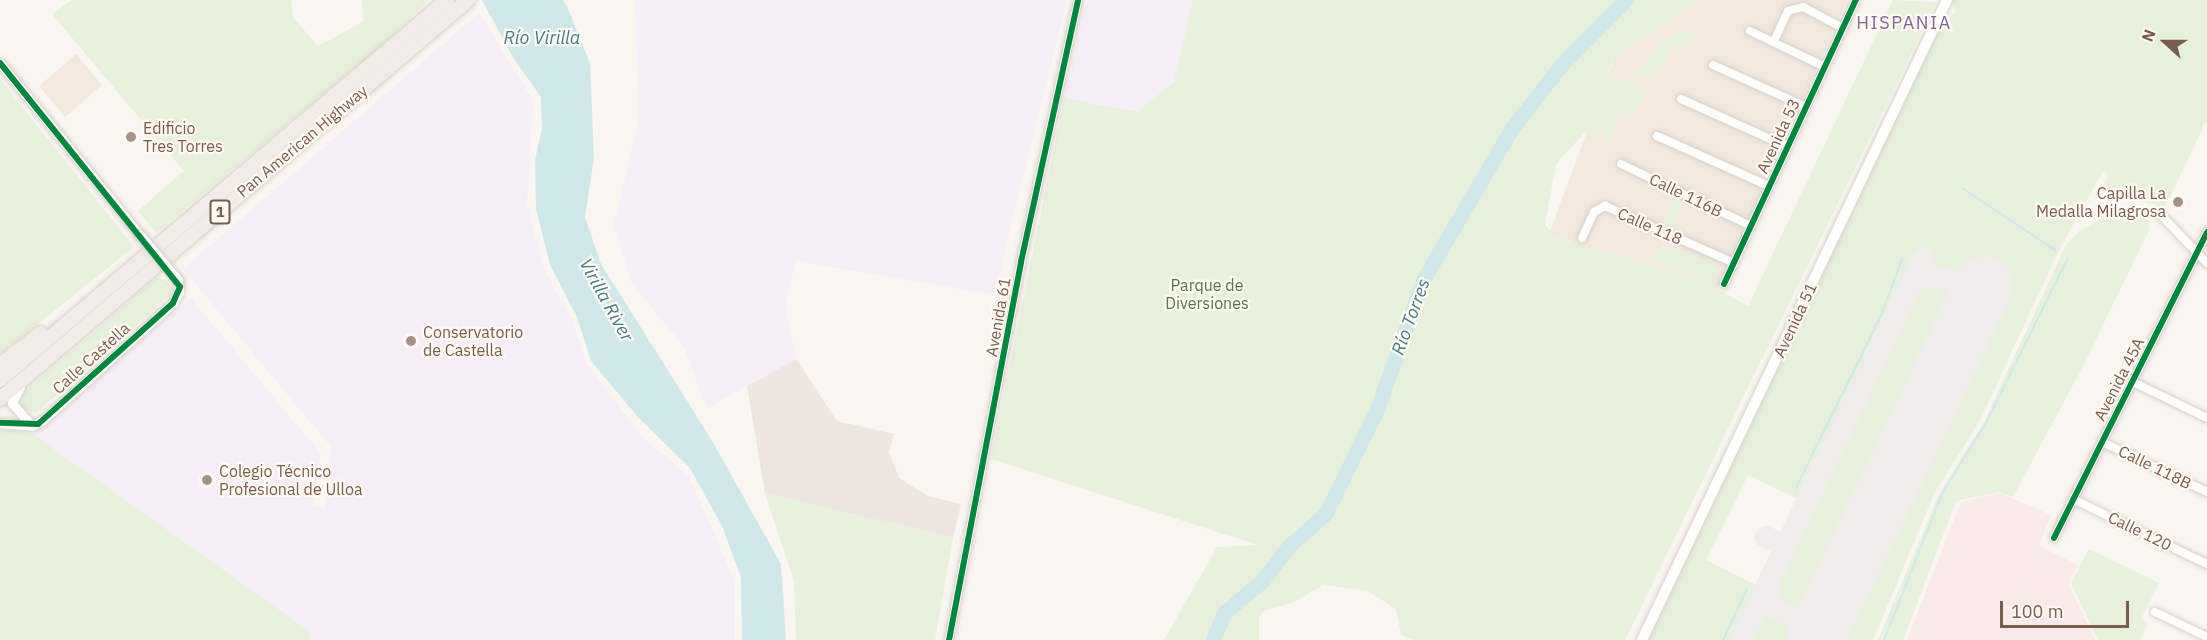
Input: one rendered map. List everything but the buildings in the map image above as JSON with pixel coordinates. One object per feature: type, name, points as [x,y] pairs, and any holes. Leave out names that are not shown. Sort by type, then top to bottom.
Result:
[{"type":"highway","name":"1","points":[[0,380],[139,258],[436,19],[447,0]]},
{"type":"highway","name":"Pan American Highway","points":[[0,399],[436,19],[468,0]]},
{"type":"highway","points":[[0,365],[139,258]]},
{"type":"main road","name":"Avenida 51","points":[[1642,640],[1947,0]]},
{"type":"street","name":"Avenida 61","points":[[949,640],[1021,262],[1078,0]]},
{"type":"street","name":"Avenida 53","points":[[1724,284],[1856,0]]},
{"type":"street","points":[[1774,41],[1788,11],[1803,7],[1843,28]]},
{"type":"street","points":[[1750,31],[1825,67]]},
{"type":"street","name":"Calle Castella","points":[[0,63],[178,280],[179,291],[173,303],[32,426],[12,400],[40,365]]},
{"type":"street","points":[[1713,65],[1806,107]]},
{"type":"street","points":[[1681,99],[1788,147]]},
{"type":"street","points":[[1657,136],[1769,186]]},
{"type":"street","name":"Calle 116B","points":[[1622,164],[1751,226]]},
{"type":"street","name":"Calle 118","points":[[1582,238],[1594,212],[1605,206],[1734,263]]},
{"type":"street","points":[[2160,214],[2207,263]]},
{"type":"street","name":"Avenida 45A","points":[[2054,538],[2207,232]]},
{"type":"street","points":[[2133,382],[2207,418]]},
{"type":"street","points":[[0,423],[32,426]]},
{"type":"street","name":"Calle 118B","points":[[2102,442],[2207,492]]},
{"type":"street","name":"Calle 120","points":[[2073,499],[2207,564]]},
{"type":"street","points":[[2155,612],[2207,637]]},
{"type":"shaded area","points":[[635,0],[1067,0],[994,295],[796,261],[785,304],[796,359],[707,408],[683,345],[632,284],[614,226],[639,117]]},
{"type":"shaded area","points":[[1087,0],[1193,0],[1174,82],[1137,112],[1064,98]]},
{"type":"shaded area","points":[[1700,0],[1847,0],[1717,290],[1549,234],[1615,56]]},
{"type":"shaded area","name":"Conservatorio de Castella","points":[[479,13],[533,100],[527,204],[544,269],[571,319],[587,364],[641,436],[689,476],[735,582],[735,640],[311,640],[309,633],[291,618],[33,434],[191,298],[321,454],[312,506],[325,509],[331,447],[183,269]]},
{"type":"shaded area","points":[[76,54],[102,85],[65,117],[39,86]]},
{"type":"shaded area","points":[[796,359],[837,421],[894,434],[889,452],[899,478],[928,496],[961,504],[953,538],[765,493],[747,386]]},
{"type":"shaded area","points":[[2000,493],[2051,515],[2039,546],[2078,565],[2069,585],[2095,640],[1907,640],[1961,502]]},
{"type":"green space","points":[[72,0],[291,0],[293,17],[318,46],[363,22],[362,0],[428,0],[382,45],[156,233],[138,211],[184,171],[52,14]]},
{"type":"green space","name":"Parque de Diversiones","points":[[1193,0],[1701,0],[1615,56],[1607,74],[1628,83],[1662,41],[1686,29],[1696,34],[1679,53],[1672,48],[1653,78],[1639,72],[1632,85],[1647,94],[1632,115],[1620,111],[1610,140],[1586,131],[1556,164],[1545,225],[1554,236],[1704,282],[1748,306],[1893,0],[1936,2],[1625,640],[1414,640],[1401,635],[1396,609],[1368,591],[1323,585],[1294,602],[1264,611],[1259,617],[1259,640],[1164,640],[1217,547],[1258,545],[991,459],[1064,98],[1137,112],[1174,82]]},
{"type":"green space","points":[[1954,0],[2207,0],[2207,120],[2165,207],[2135,200],[2114,200],[2102,192],[2108,174],[2103,171],[2058,252],[1980,420],[1935,492],[1873,640],[1836,640],[2004,290],[1977,278],[1927,268],[1932,260],[1919,253],[1800,500],[1748,475],[1706,560],[1758,586],[1733,640],[1649,640],[1937,35],[1955,12]]},
{"type":"green space","points":[[0,79],[134,247],[0,354]]},
{"type":"green space","points":[[1675,196],[1685,202],[1673,227],[1661,227]]},
{"type":"green space","points":[[2136,206],[2148,215],[2150,228],[2083,366],[2013,497],[1999,492],[1956,501],[1903,640],[1878,640],[1939,494],[1984,422],[2066,245],[2080,231],[2107,215]]},
{"type":"green space","points":[[1662,245],[1716,262],[1714,267],[1719,269],[1714,284],[1648,260]]},
{"type":"green space","points":[[158,277],[168,282],[173,289],[170,295],[36,413],[21,408],[21,395]]},
{"type":"green space","points":[[1932,283],[1962,293],[1811,608],[1801,613],[1778,601],[1773,590],[1916,292]]},
{"type":"green space","points":[[0,431],[33,434],[291,618],[309,633],[311,640],[0,640]]},
{"type":"green space","points":[[765,493],[953,538],[935,640],[796,640],[794,581]]},
{"type":"green space","points":[[2089,549],[2159,583],[2141,619],[2148,624],[2140,640],[2098,640],[2071,583]]},
{"type":"green space","points":[[1767,615],[1792,625],[1796,630],[1795,640],[1749,640],[1760,618]]},
{"type":"water","name":"Río Virilla","points":[[482,0],[563,0],[568,9],[590,63],[594,158],[585,217],[601,264],[711,439],[781,564],[786,640],[742,640],[741,578],[723,528],[690,468],[638,417],[591,361],[577,317],[550,265],[536,209],[535,160],[542,128],[541,97],[514,59]]},
{"type":"waterway","name":"Río Torres","points":[[1213,640],[1224,613],[1262,581],[1289,546],[1326,513],[1376,412],[1424,278],[1512,128],[1563,63],[1626,0]]},
{"type":"waterway","points":[[1962,188],[2055,250]]},
{"type":"waterway","points":[[1884,640],[1943,492],[1986,423],[2068,258]]},
{"type":"waterway","points":[[1796,488],[1882,313],[1902,259]]},
{"type":"waterway","points":[[1723,640],[1747,589]]},
{"type":"taxiway","points":[[1741,640],[1923,259]]},
{"type":"taxiway","points":[[1912,282],[1928,275],[1965,285],[1972,298],[1972,312]]},
{"type":"taxiway","points":[[1766,537],[1779,543],[1790,538]]},
{"type":"taxiway","points":[[1766,589],[1775,608],[1802,623],[1811,640]]},
{"type":"taxiway","points":[[1802,623],[1811,624],[1827,616]]},
{"type":"runway","points":[[1815,640],[1984,285]]},
{"type":"cycle path","points":[[949,640],[1021,262],[1078,0]]},
{"type":"cycle path","points":[[1724,284],[1856,0]]},
{"type":"cycle path","points":[[0,63],[180,287],[173,303],[38,424],[0,423]]},
{"type":"cycle path","points":[[2054,538],[2207,232]]},
{"type":"place","name":"Edificio Tres Torres","points":[[131,137]]},
{"type":"place","name":"Capilla La Medalla Milagrosa","points":[[2178,202]]},
{"type":"place","name":"Conservatorio de Castella","points":[[411,341]]},
{"type":"place","name":"Colegio Técnico Profesional de Ulloa","points":[[207,480]]},
{"type":"district","name":"HISPANIA","points":[[1904,23]]},
{"type":"water label","name":"Virilla River","points":[[606,300]]}]
